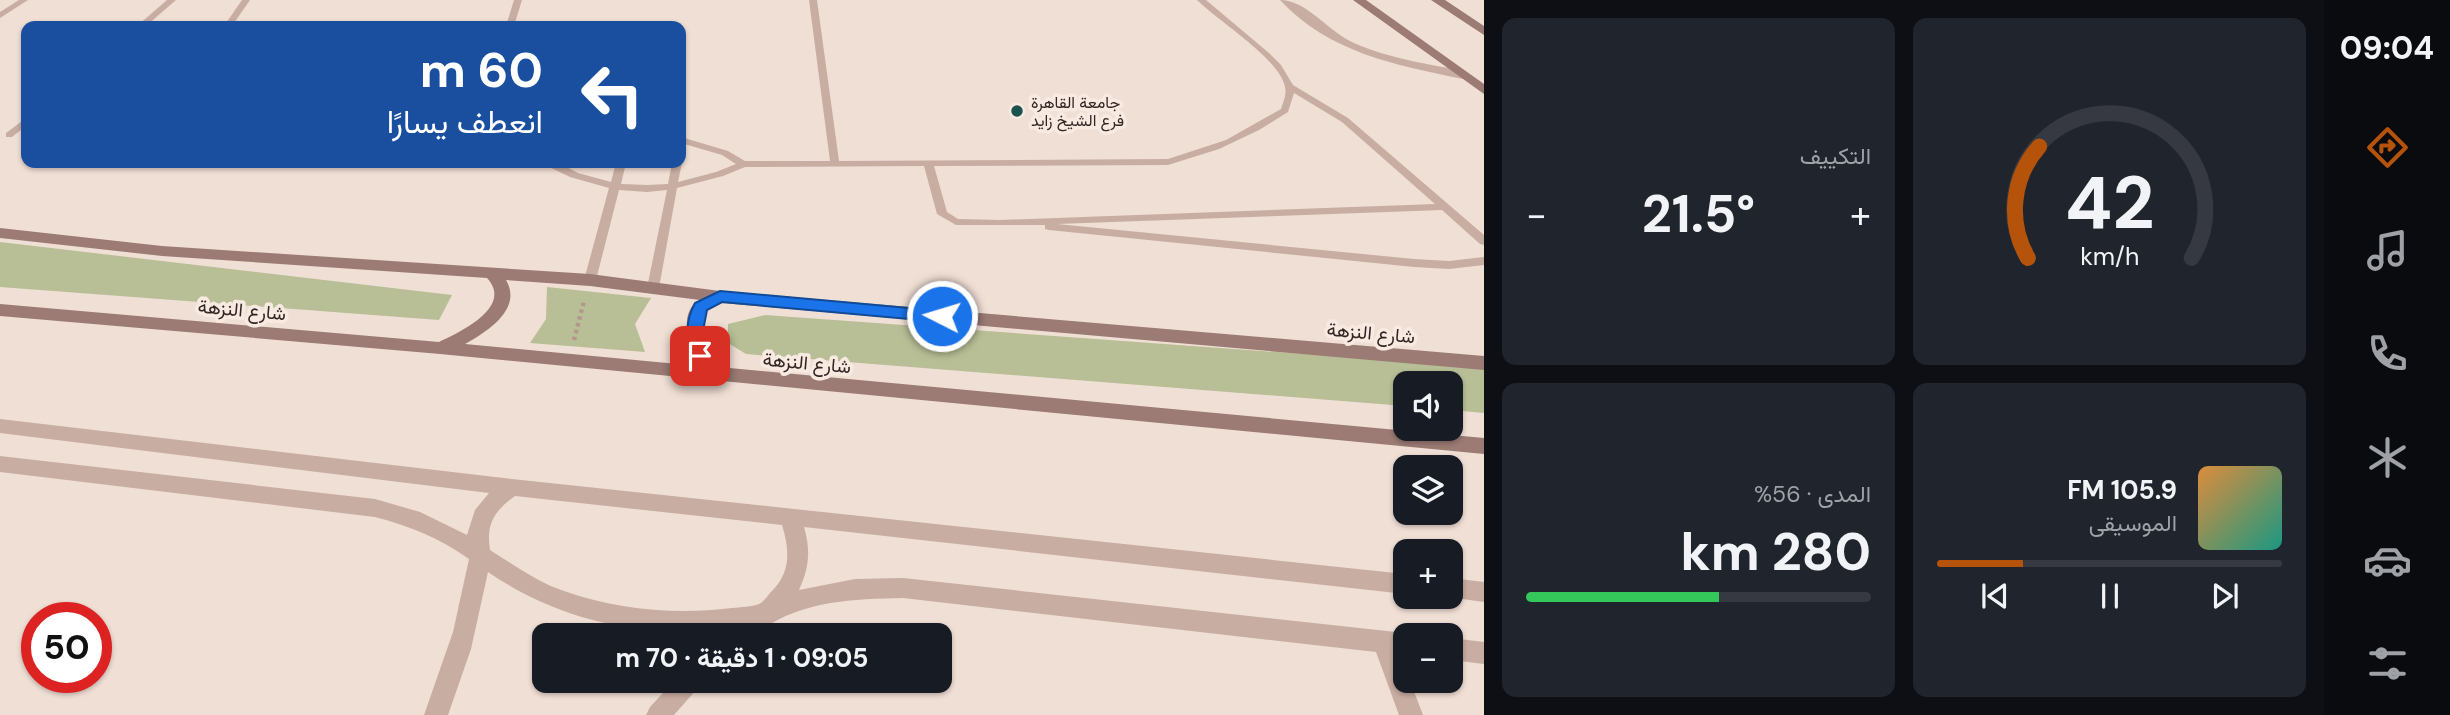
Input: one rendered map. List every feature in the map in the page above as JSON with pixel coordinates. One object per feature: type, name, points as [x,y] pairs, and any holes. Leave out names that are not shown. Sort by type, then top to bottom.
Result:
[{"type":"main road","points":[[1359,0],[1484,90]]},
{"type":"main road","points":[[1437,0],[1484,31]]},
{"type":"main road","name":"شارع النزهة","points":[[0,233],[162,251],[590,280],[720,297],[1484,363]]},
{"type":"main road","points":[[440,348],[470,335],[492,317],[503,296],[501,285],[490,272]]},
{"type":"main road","points":[[715,375],[700,356],[695,336],[700,307],[720,297]]},
{"type":"main road","name":"شارع النزهة","points":[[0,310],[440,348],[1484,446]]},
{"type":"street","points":[[1286,0],[1335,38],[1359,49],[1387,59],[1463,75]]},
{"type":"street","points":[[0,426],[512,487],[1393,582]]},
{"type":"street","points":[[0,464],[375,508],[413,518],[448,533],[516,579],[559,600],[607,614],[658,621],[711,621],[763,614],[808,597],[855,589],[903,588],[1393,643]]},
{"type":"street","points":[[436,715],[460,650],[480,554],[476,539],[479,524],[492,503],[512,487]]},
{"type":"street","points":[[752,623],[786,594],[799,568],[800,542],[790,517]]},
{"type":"street","points":[[1463,589],[1484,592]]},
{"type":"street","points":[[1463,650],[1484,653]]},
{"type":"street","points":[[658,715],[678,693]]},
{"type":"street","points":[[1406,693],[1411,715]]},
{"type":"lane","points":[[0,16],[24,0]]},
{"type":"lane","points":[[147,21],[172,0]]},
{"type":"lane","points":[[231,21],[246,0]]},
{"type":"lane","points":[[512,21],[518,0]]},
{"type":"lane","points":[[813,0],[835,164]]},
{"type":"lane","points":[[1201,0],[1270,58],[1283,72],[1290,88],[1345,120],[1484,241]]},
{"type":"lane","points":[[560,168],[569,174],[615,187],[673,187],[711,178],[743,163],[1168,162],[1225,145],[1260,126],[1285,110],[1290,88]]},
{"type":"lane","points":[[9,135],[21,125]]},
{"type":"lane","points":[[686,143],[715,149],[743,163]]},
{"type":"lane","points":[[928,164],[940,210],[944,217],[956,222],[999,223],[1446,207]]},
{"type":"lane","points":[[590,280],[620,168]]},
{"type":"lane","points":[[653,288],[676,168]]},
{"type":"lane","points":[[999,223],[1414,263],[1449,265],[1484,261]]},
{"type":"path","points":[[568,361],[590,280]]},
{"type":"green space","points":[[0,242],[452,295],[439,320],[0,287]]},
{"type":"green space","points":[[547,287],[651,298],[635,324],[645,352],[530,343],[546,319]]},
{"type":"green space","points":[[765,315],[1484,367],[1484,413],[1463,411],[1463,371],[1393,371],[1393,405],[746,354],[728,343],[728,324]]},
{"type":"place","name":"جامعة القاهرة فرع الشيخ زايد","points":[[1017,111]]},
{"type":"route","points":[[700,356],[695,336],[700,307],[720,297],[942,316]]}]
